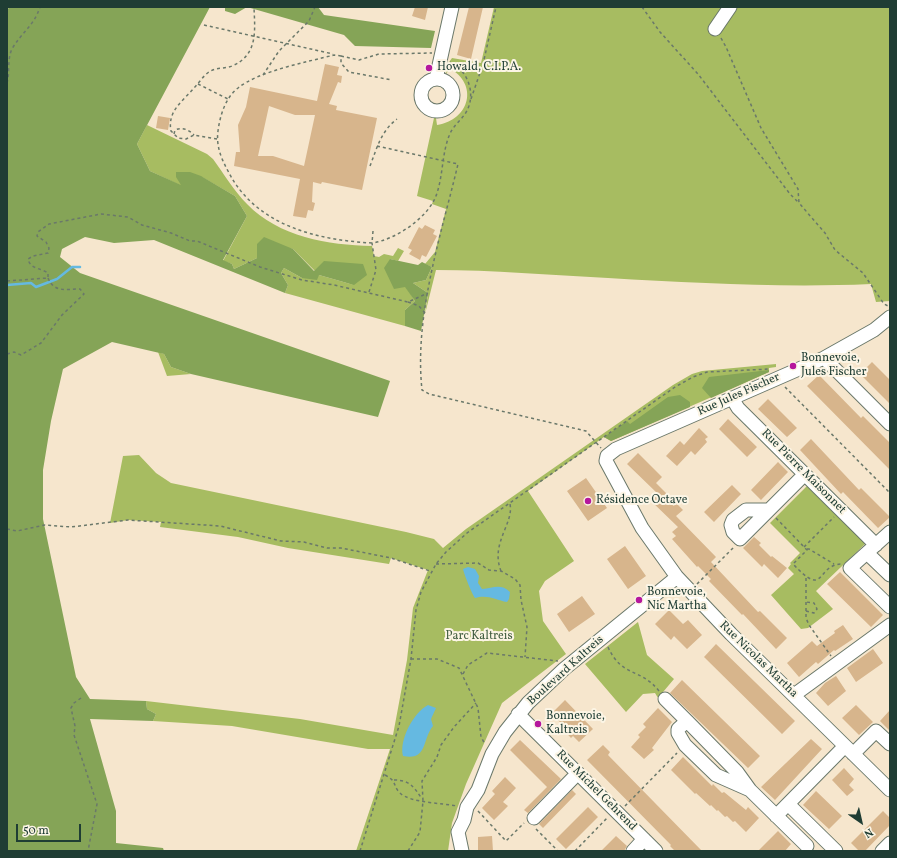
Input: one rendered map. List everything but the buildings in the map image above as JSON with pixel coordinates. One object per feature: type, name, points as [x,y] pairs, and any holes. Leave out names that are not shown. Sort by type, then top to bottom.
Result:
[{"type":"street","points":[[436,79],[452,7]]},
{"type":"street","points":[[715,29],[730,7]]},
{"type":"street","name":"Rue Jules Fischer","points":[[607,456],[616,449],[824,358],[874,330],[890,317]]},
{"type":"street","points":[[824,358],[890,424]]},
{"type":"street","name":"Rue Pierre Maisonnet","points":[[732,398],[738,408],[841,510],[890,575]]},
{"type":"street","name":"Rue Nicolas Martha","points":[[607,456],[606,461],[609,469],[634,515],[677,577],[690,592],[890,790]]},
{"type":"street","points":[[769,510],[746,510],[733,520],[731,525],[733,532],[740,539],[769,510],[805,474]]},
{"type":"street","points":[[890,532],[850,568],[890,607]]},
{"type":"street","name":"Boulevard Kaltreis","points":[[462,851],[458,832],[468,807],[478,790],[492,754],[518,714],[564,669],[677,577]]},
{"type":"street","points":[[794,695],[890,625]]},
{"type":"street","points":[[665,699],[737,772],[750,790],[776,816],[805,849],[819,834]]},
{"type":"street","name":"Rue Michel Gehrend","points":[[518,714],[656,851]]},
{"type":"street","points":[[687,721],[678,729],[678,733],[685,745],[716,775],[750,790]]},
{"type":"street","points":[[776,816],[849,750],[876,730],[890,744]]},
{"type":"street","points":[[532,822],[578,773]]},
{"type":"street","points":[[788,804],[836,851]]},
{"type":"street","points":[[633,851],[644,839]]},
{"type":"street","points":[[882,851],[890,843]]},
{"type":"path","points":[[7,83],[10,75],[10,56],[12,49],[32,25],[40,7]]},
{"type":"path","points":[[263,75],[285,45],[309,21],[315,7]]},
{"type":"path","points":[[334,55],[263,75],[246,82],[236,89],[228,98],[220,118],[217,139],[220,156],[232,180],[250,202],[273,220],[318,237],[343,242],[372,243],[382,241],[400,233],[413,224],[426,211],[437,194],[448,136],[466,113],[481,70],[496,7]]},
{"type":"path","points":[[642,7],[660,32],[698,74],[768,166],[825,233],[835,250],[863,273],[884,304],[890,307]]},
{"type":"path","points":[[194,135],[186,139],[178,138],[170,127],[172,114],[178,104],[210,72],[218,68],[231,66],[248,54],[256,38],[254,8]]},
{"type":"path","points":[[204,25],[285,45],[359,60],[379,54],[441,56],[461,69],[467,78],[471,90],[470,101]]},
{"type":"path","points":[[715,29],[726,47],[761,128],[798,189],[799,202]]},
{"type":"path","points":[[341,56],[341,63],[349,72],[392,80]]},
{"type":"path","points":[[198,84],[228,98]]},
{"type":"path","points":[[370,166],[377,146],[387,126],[397,119]]},
{"type":"path","points":[[170,127],[175,130],[185,129],[194,135],[217,139]]},
{"type":"path","points":[[174,134],[175,130]]},
{"type":"path","points":[[377,146],[458,164],[428,293],[420,342],[422,390],[429,394],[586,430],[597,442]]},
{"type":"path","points":[[7,354],[14,352],[20,355],[41,343],[62,314],[84,294],[80,289],[58,290],[51,286],[48,273],[33,267],[29,263],[28,259],[33,256],[48,253],[49,248],[46,242],[37,236],[38,232],[49,224],[101,214],[128,217],[142,225],[171,233],[190,241],[197,241],[260,267],[302,280],[369,292],[408,302],[419,306],[425,314]]},
{"type":"path","points":[[369,292],[376,270],[372,243],[373,231]]},
{"type":"path","points":[[7,280],[48,278]]},
{"type":"path","points":[[408,302],[428,293]]},
{"type":"path","points":[[360,851],[385,775],[399,726],[411,659],[416,610],[420,592],[431,571],[446,552],[467,533],[675,387],[693,377],[707,372],[769,368],[890,493]]},
{"type":"path","points":[[501,571],[497,554],[500,539],[511,509],[510,504]]},
{"type":"path","points":[[769,510],[807,550],[809,549],[834,564],[841,564],[850,568]]},
{"type":"path","points":[[804,547],[841,510]]},
{"type":"path","points":[[7,529],[17,531],[45,525],[71,527],[128,520],[220,526],[281,541],[304,542],[327,548],[341,548],[391,558],[431,571]]},
{"type":"path","points":[[690,592],[735,547],[740,539]]},
{"type":"path","points":[[807,550],[793,564],[806,578],[818,580],[834,564]]},
{"type":"path","points":[[436,564],[478,563],[489,570],[501,571],[520,585],[520,600],[527,627],[525,657]]},
{"type":"path","points":[[806,578],[806,611],[809,624],[837,664]]},
{"type":"path","points":[[806,602],[814,603],[817,609],[814,613],[806,611]]},
{"type":"path","points":[[604,637],[616,661],[629,672],[649,679],[665,699]]},
{"type":"path","points":[[463,674],[468,665],[487,653],[557,660],[564,669]]},
{"type":"path","points":[[411,659],[437,659],[454,665],[463,674],[476,703],[481,737],[492,754]]},
{"type":"path","points":[[81,698],[74,703],[71,708],[74,734],[97,804],[88,851]]},
{"type":"path","points":[[408,851],[420,832],[423,801],[422,781],[437,757],[441,745],[454,727],[476,703]]},
{"type":"path","points":[[575,851],[685,745]]},
{"type":"path","points":[[385,775],[394,780],[404,780],[412,784],[423,801]]},
{"type":"path","points":[[394,780],[399,793],[413,800],[468,807],[476,810],[506,841],[532,822],[558,851]]},
{"type":"green space","points":[[9,7],[210,7],[137,144],[150,171],[181,185],[176,177],[176,172],[190,172],[201,176],[235,196],[247,216],[223,260],[232,264],[234,269],[257,258],[257,244],[264,237],[293,249],[314,271],[324,261],[363,264],[367,275],[354,285],[319,275],[317,280],[302,278],[284,268],[281,273],[288,285],[285,293],[154,240],[114,243],[85,237],[62,249],[60,257],[80,273],[390,381],[378,417],[191,374],[171,367],[164,354],[112,342],[63,369],[51,421],[43,470],[43,519],[76,677],[90,699],[146,701],[147,709],[156,714],[153,721],[90,719],[116,811],[116,843],[163,848],[164,851],[7,851],[7,11]]},
{"type":"green space","points":[[225,7],[247,7],[235,14],[225,11]]},
{"type":"green space","points":[[247,7],[318,7],[324,15],[435,31],[431,48],[355,46],[344,35]]},
{"type":"green space","points":[[494,7],[890,7],[890,301],[876,302],[871,284],[805,285],[674,282],[500,272],[436,270],[425,314],[428,293],[413,283],[426,280],[432,267],[425,264],[435,252],[446,209],[432,204],[433,201],[417,196],[434,118],[436,118],[437,125],[448,122],[457,116],[463,109],[467,101],[467,92],[464,83],[458,75],[449,68],[446,75],[447,65],[452,58],[481,63]]},
{"type":"green space","points":[[147,125],[207,154],[213,159],[233,188],[247,204],[260,215],[289,232],[338,244],[372,246],[374,256],[379,257],[384,254],[393,256],[398,248],[404,251],[398,261],[390,259],[415,301],[405,310],[405,326],[285,293],[288,285],[281,273],[284,268],[302,278],[319,275],[354,285],[315,271],[293,249],[257,244],[257,258],[234,269],[232,264],[223,261],[247,216],[235,196],[202,177],[182,186],[150,171],[137,144]]},
{"type":"green space","points":[[390,259],[418,265],[422,262],[432,267],[426,280],[413,283],[428,293],[421,331],[405,326],[405,310],[415,301],[405,287],[394,289],[384,268]]},
{"type":"green space","points":[[158,352],[164,354],[171,367],[191,374],[167,376]]},
{"type":"green space","name":"Parc Kaltreis","points":[[776,364],[776,367],[769,368],[769,372],[611,441],[604,437],[528,491],[574,561],[545,581],[539,591],[543,621],[566,654],[502,703],[466,784],[452,823],[448,851],[356,851],[390,749],[368,749],[232,726],[153,721],[156,714],[147,709],[146,701],[300,719],[393,735],[407,660],[413,608],[428,570],[391,558],[389,564],[288,548],[238,537],[160,527],[161,522],[128,520],[110,523],[123,456],[139,455],[156,473],[171,483],[406,532],[434,539],[443,548],[466,529],[673,385],[692,374],[702,371]]},
{"type":"green space","points":[[769,370],[769,372],[711,398],[702,388],[709,377]]},
{"type":"green space","points":[[680,395],[690,402],[690,407],[611,441],[604,437],[627,421],[630,424],[668,397]]},
{"type":"green space","points":[[809,484],[865,540],[865,544],[816,591],[833,609],[808,628],[801,629],[771,595],[794,574],[788,568],[791,564],[790,563],[800,553],[770,523]]},
{"type":"green space","points":[[638,622],[647,655],[674,679],[658,698],[655,693],[643,694],[626,712],[585,664]]},
{"type":"water","points":[[468,567],[475,569],[479,576],[478,583],[482,589],[500,587],[507,589],[510,592],[507,602],[487,597],[475,598],[463,569]]},
{"type":"water","points":[[428,705],[436,708],[431,719],[433,726],[423,748],[417,755],[411,757],[403,756],[403,742],[408,728],[417,714]]},
{"type":"waterway","points":[[7,285],[31,283],[36,287],[57,279],[72,267],[80,267]]},
{"type":"place","name":"Howald, C.I.P.A.","points":[[429,68]]},
{"type":"place","name":"Bonnevoie, Jules Fischer","points":[[793,366]]},
{"type":"place","name":"Résidence Octave","points":[[588,501]]},
{"type":"place","name":"Bonnevoie, Nic Martha","points":[[639,600]]},
{"type":"place","name":"Bonnevoie, Kaltreis","points":[[538,724]]}]
